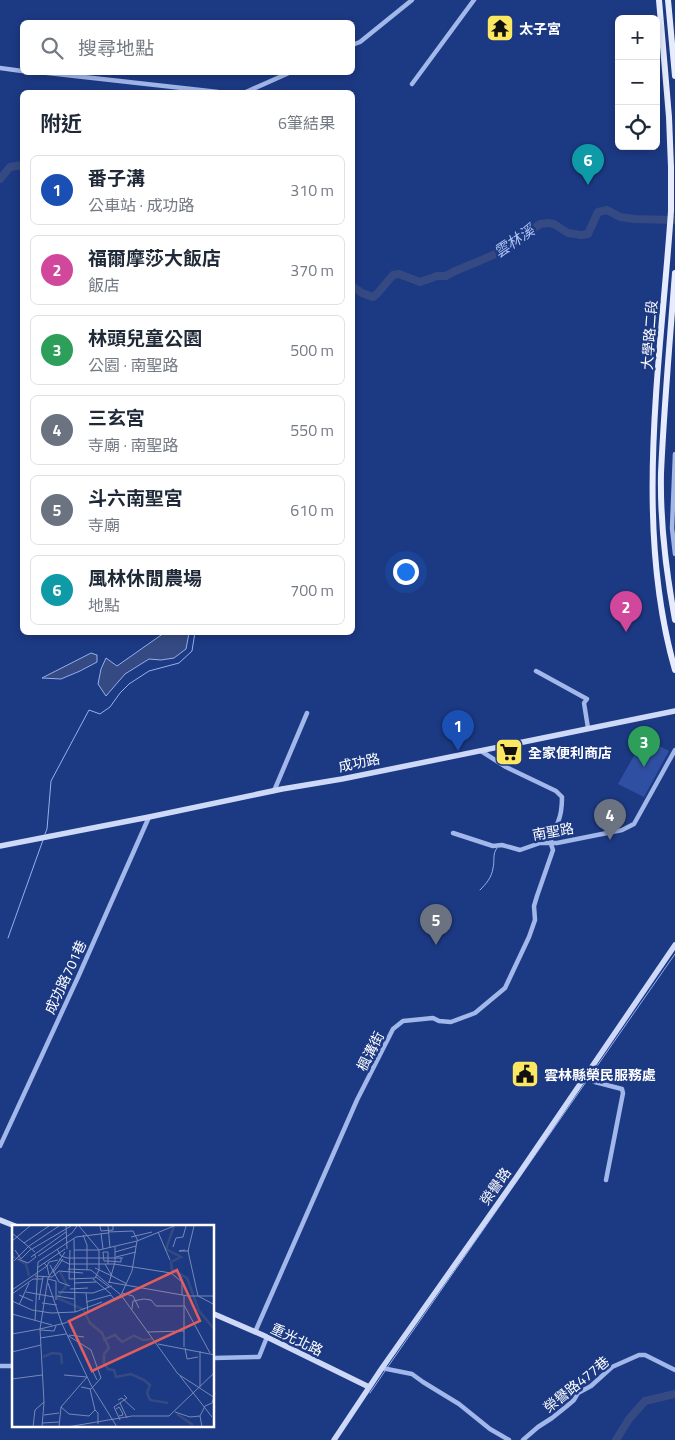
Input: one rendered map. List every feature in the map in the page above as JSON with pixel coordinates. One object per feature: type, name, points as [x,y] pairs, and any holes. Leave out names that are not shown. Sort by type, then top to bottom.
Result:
[{"type":"main road","name":"大學路二段","points":[[659,0],[672,117],[671,211],[652,475],[655,556],[663,613],[675,670]]},
{"type":"main road","points":[[668,0],[675,76]]},
{"type":"main road","name":"大學路二段","points":[[675,272],[661,474],[663,531],[668,585],[675,616]]},
{"type":"main road","points":[[663,312],[672,313]]},
{"type":"main road","points":[[653,510],[662,508]]},
{"type":"street","points":[[355,44],[360,42],[412,0]]},
{"type":"street","points":[[412,84],[474,0]]},
{"type":"street","points":[[0,68],[20,71]]},
{"type":"street","points":[[66,75],[200,90]]},
{"type":"street","points":[[250,90],[284,75]]},
{"type":"street","points":[[675,454],[672,528],[675,554]]},
{"type":"street","points":[[536,671],[587,698],[584,703],[588,728]]},
{"type":"street","name":"成功路","points":[[0,846],[675,711]]},
{"type":"street","points":[[274,791],[307,712]]},
{"type":"street","name":"南聖路","points":[[453,833],[488,845],[502,844],[520,850],[540,843],[557,844],[622,830],[634,824],[675,750]]},
{"type":"street","name":"楓溝街","points":[[255,1332],[357,1100],[394,1029],[402,1021],[433,1018],[439,1021],[451,1022],[475,1013],[505,988],[529,938],[535,920],[535,901],[553,850],[550,844],[552,831],[559,820],[562,796],[556,791],[506,767],[481,751]]},
{"type":"street","name":"成功路701巷","points":[[0,1146],[149,817]]},
{"type":"street","name":"榮譽路","points":[[334,1440],[675,945]]},
{"type":"street","points":[[584,1076],[595,1082],[622,1089],[623,1093],[606,1180]]},
{"type":"street","points":[[0,1220],[12,1225]]},
{"type":"street","name":"重光北路","points":[[215,1314],[266,1337],[369,1388]]},
{"type":"street","points":[[215,1358],[259,1357],[266,1337]]},
{"type":"street","name":"榮譽路477巷","points":[[523,1440],[567,1406],[578,1393],[591,1386],[612,1366],[640,1355],[645,1355],[675,1370]]},
{"type":"street","points":[[382,1368],[412,1374],[460,1404],[490,1429],[510,1440]]},
{"type":"shaded area","points":[[161,635],[189,635],[186,649],[174,658],[149,659],[125,674],[106,696],[98,684],[101,669],[106,658],[117,666]]},
{"type":"shaded area","points":[[91,653],[97,655],[97,662],[80,671],[61,679],[42,678]]},
{"type":"shaded area","points":[[644,738],[669,751],[644,797],[618,784]]},
{"type":"waterway","name":"雲林溪","points":[[0,179],[10,167],[20,165]]},
{"type":"waterway","name":"雲林溪","points":[[355,288],[373,297],[393,275],[399,274],[420,282],[437,276],[446,276],[505,250],[540,224],[554,224],[568,233],[581,235],[588,234],[598,212],[607,210],[620,217],[675,220]]},
{"type":"waterway","points":[[45,834],[51,781],[89,710],[100,714],[110,707],[129,684],[149,671],[179,663],[192,651],[195,635]]},
{"type":"waterway","points":[[8,938],[43,840]]},
{"type":"waterway","points":[[480,890],[491,874],[497,848]]},
{"type":"waterway","points":[[387,1368],[675,954]]},
{"type":"waterway","points":[[370,1393],[385,1371]]},
{"type":"waterway","points":[[616,1440],[629,1419],[645,1401],[675,1394]]},
{"type":"place","name":"太子宮","points":[[500,28]]},
{"type":"place","name":"風林休閒農場","points":[[588,185]]},
{"type":"place","name":"福爾摩莎大飯店","points":[[626,632]]},
{"type":"place","name":"番子溝","points":[[458,751]]},
{"type":"place","name":"全家便利商店","points":[[509,752]]},
{"type":"place","name":"林頭兒童公園","points":[[644,767]]},
{"type":"place","name":"三玄宮","points":[[610,840]]},
{"type":"place","name":"斗六南聖宮","points":[[436,945]]},
{"type":"place","name":"雲林縣榮民服務處","points":[[525,1074]]}]
